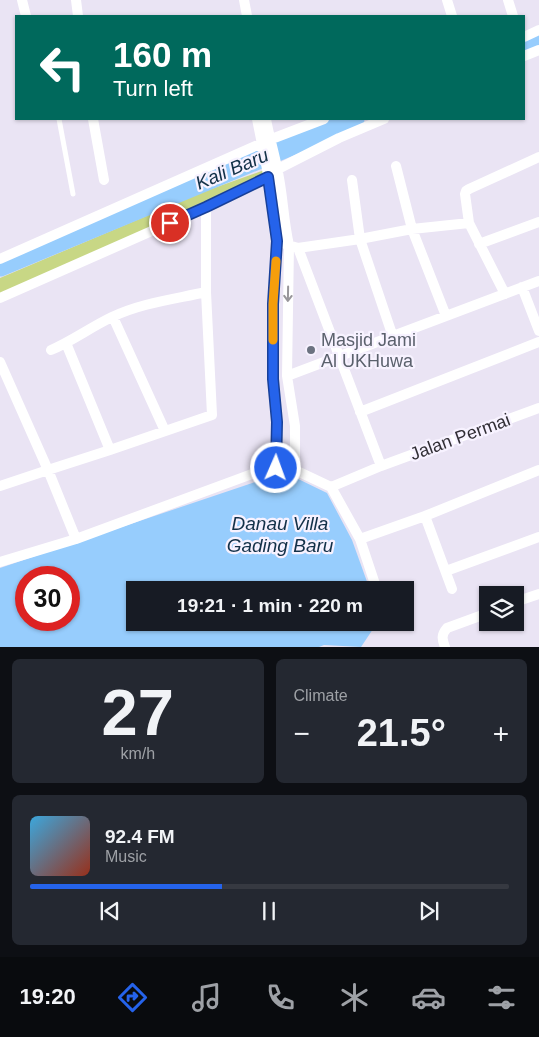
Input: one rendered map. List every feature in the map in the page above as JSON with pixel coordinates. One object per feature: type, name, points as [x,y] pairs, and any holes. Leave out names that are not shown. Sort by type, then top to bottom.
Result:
[{"type":"street","points":[[22,0],[26,15]]},
{"type":"street","points":[[76,0],[78,15]]},
{"type":"street","points":[[238,0],[240,15]]},
{"type":"street","points":[[244,0],[247,15]]},
{"type":"street","points":[[447,0],[452,15]]},
{"type":"street","points":[[508,0],[513,15]]},
{"type":"street","points":[[525,36],[539,30]]},
{"type":"street","points":[[525,56],[539,50]]},
{"type":"street","points":[[93,120],[104,180]]},
{"type":"street","points":[[257,120],[266,145],[285,227],[340,356],[381,466]]},
{"type":"street","points":[[266,120],[266,145]]},
{"type":"street","points":[[0,259],[322,120]]},
{"type":"street","points":[[0,298],[206,207],[272,170],[382,120]]},
{"type":"street","points":[[505,294],[469,223],[465,194],[467,190],[539,158]]},
{"type":"street","points":[[396,166],[412,229],[446,316]]},
{"type":"street","points":[[272,170],[277,241],[273,314],[273,379],[277,422],[273,468]]},
{"type":"street","points":[[352,180],[360,239],[393,337]]},
{"type":"street","points":[[0,486],[110,450],[213,413],[206,292],[206,207]]},
{"type":"street","points":[[479,244],[539,222]]},
{"type":"street","points":[[277,241],[294,247],[360,239],[412,229],[469,223]]},
{"type":"street","points":[[294,247],[287,376],[295,426],[296,470]]},
{"type":"street","points":[[287,376],[539,281]]},
{"type":"street","points":[[522,287],[539,331]]},
{"type":"street","points":[[51,350],[113,317],[151,304],[206,292]]},
{"type":"street","points":[[113,317],[165,431]]},
{"type":"street","points":[[360,412],[539,342]]},
{"type":"street","points":[[66,343],[110,450]]},
{"type":"street","points":[[0,363],[48,470],[76,539]]},
{"type":"street","name":"Jalan Permai","points":[[331,487],[381,466],[539,408]]},
{"type":"street","points":[[0,562],[76,539],[273,468],[296,470],[331,487],[360,539],[374,581]]},
{"type":"street","points":[[360,539],[425,516],[539,470]]},
{"type":"street","points":[[425,516],[452,589]]},
{"type":"street","points":[[446,571],[539,537]]},
{"type":"street","points":[[524,599],[539,594]]},
{"type":"street","points":[[445,647],[442,639],[443,632],[447,628],[479,616]]},
{"type":"lane","points":[[59,120],[73,194]]},
{"type":"green space","points":[[267,169],[268,177],[0,298],[0,278],[203,192]]},
{"type":"water","name":"Danau Villa Gading Baru","points":[[276,475],[294,477],[327,493],[352,540],[367,581],[126,581],[126,631],[372,631],[361,647],[324,645],[319,647],[0,647],[0,568]]},
{"type":"waterway","name":"Kali Baru","points":[[525,47],[539,41]]},
{"type":"waterway","name":"Kali Baru","points":[[0,266],[352,120]]},
{"type":"slow traffic","points":[[273,340],[276,261]]},
{"type":"place","name":"Masjid Jami Al UKHuwa","points":[[311,350]]},
{"type":"route","points":[[170,223],[268,177],[277,241],[273,304],[273,379],[277,422],[276,468]]}]
